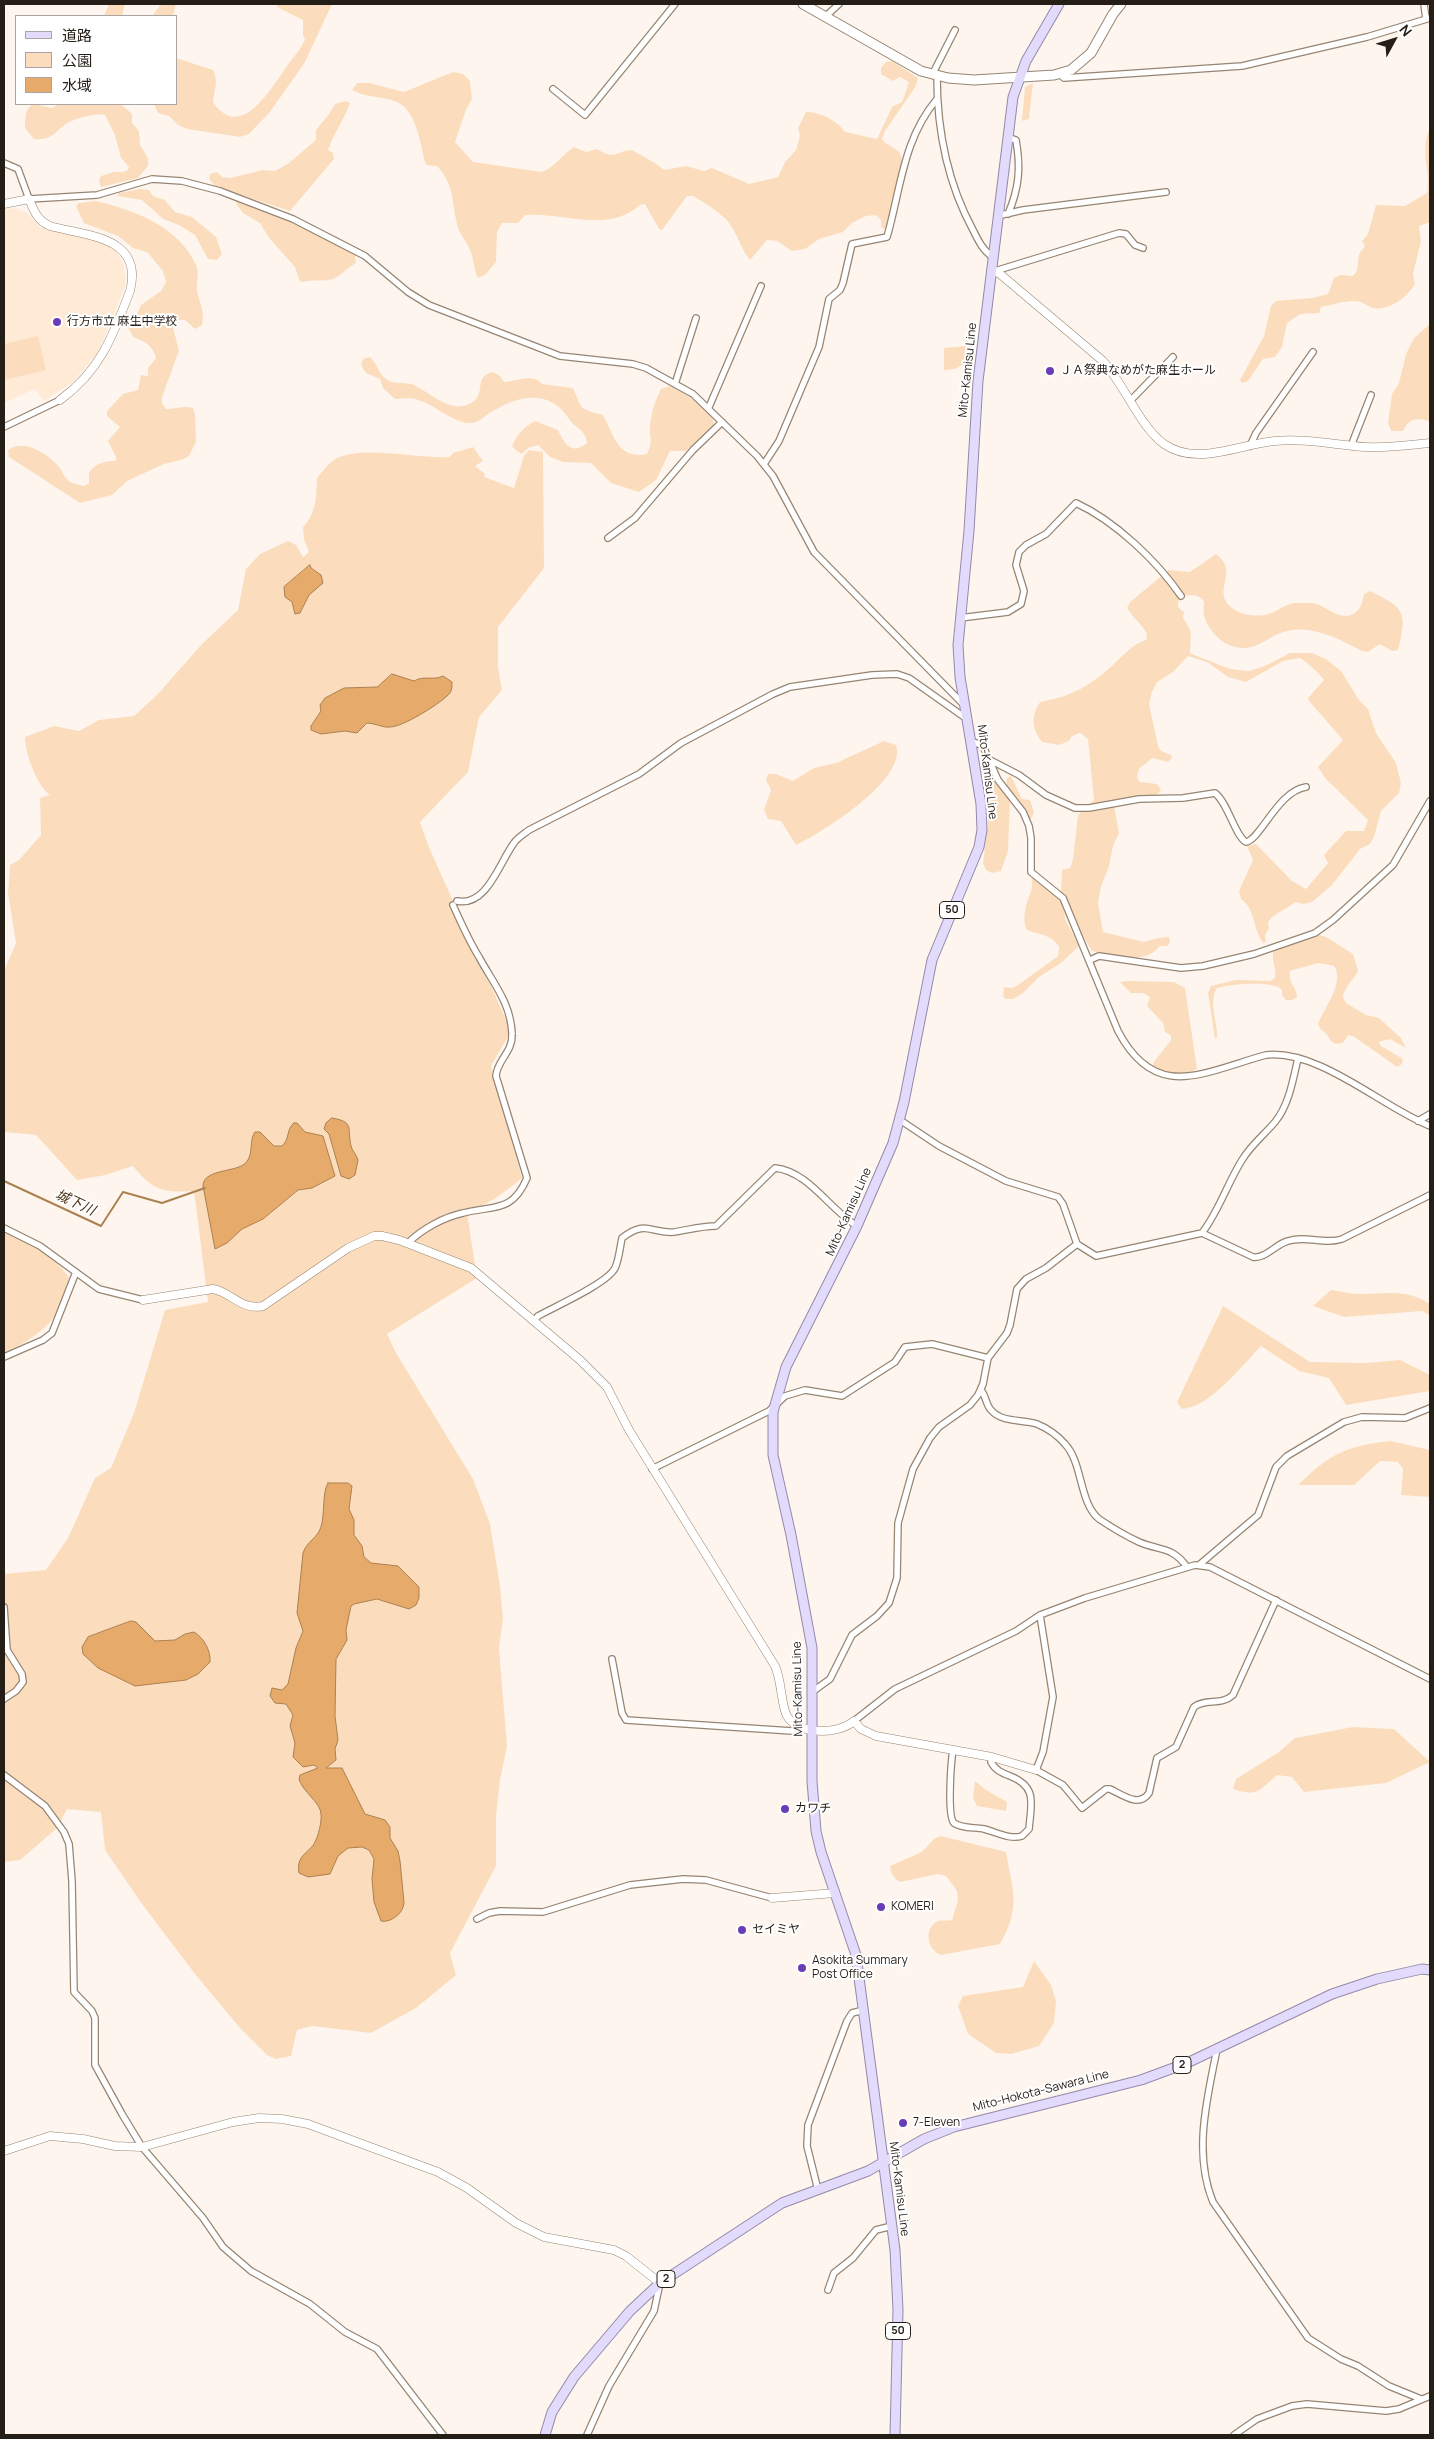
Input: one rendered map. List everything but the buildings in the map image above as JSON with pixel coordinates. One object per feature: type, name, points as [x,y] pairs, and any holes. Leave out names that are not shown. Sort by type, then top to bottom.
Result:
[{"type":"main road","points":[[803,4],[905,63],[934,75],[974,80],[1058,74],[1075,67],[1091,53],[1108,21],[1121,4]]},
{"type":"main road","name":"Mito-Kamisu Line","points":[[895,2435],[898,2310],[892,2226],[856,1956],[821,1852],[815,1825],[811,1729],[812,1648],[773,1455],[774,1405],[786,1367],[857,1226],[900,1120],[932,960],[945,925],[974,861],[982,830],[981,804],[964,705],[958,654],[960,618],[970,531],[977,398],[993,270],[997,216],[1013,97],[1019,78],[1059,4]]},
{"type":"main road","name":"Mito-Hokota-Sawara Line","points":[[544,2435],[552,2412],[574,2377],[630,2311],[660,2283],[782,2203],[854,2178],[924,2139],[954,2126],[1140,2080],[1187,2063],[1332,1994],[1377,1979],[1422,1969],[1430,1970]]},
{"type":"street","points":[[553,89],[585,115],[674,4]]},
{"type":"street","points":[[825,17],[839,4]]},
{"type":"street","points":[[1058,74],[1064,78],[1242,66],[1367,37],[1428,19],[1424,4]]},
{"type":"street","points":[[955,30],[934,75],[943,146],[958,201],[984,249],[993,258]]},
{"type":"street","points":[[764,464],[779,441],[819,347],[829,299],[840,290],[843,283],[852,244],[887,237],[907,152],[919,124],[937,98]]},
{"type":"street","points":[[1007,137],[1016,140],[1019,172],[1017,191],[1008,214]]},
{"type":"street","points":[[4,163],[18,169],[36,215],[45,224],[110,241],[124,254],[131,270],[130,291],[104,354],[76,388],[60,400],[4,427]]},
{"type":"street","points":[[4,204],[30,199],[97,195],[152,179],[182,181],[220,191],[293,219],[365,256],[408,292],[430,304],[547,352],[576,358],[632,364],[646,368],[693,394],[764,464],[773,476],[814,552],[964,705]]},
{"type":"street","points":[[997,216],[1166,192]]},
{"type":"street","points":[[993,270],[1119,233],[1126,234],[1135,245],[1143,248]]},
{"type":"street","points":[[993,270],[1103,361],[1153,434],[1173,448],[1196,453],[1214,453],[1284,440],[1383,447],[1430,443]]},
{"type":"street","points":[[709,408],[762,286]]},
{"type":"street","points":[[675,384],[696,318]]},
{"type":"street","points":[[1250,446],[1256,433],[1313,352]]},
{"type":"street","points":[[1131,400],[1173,357]]},
{"type":"street","points":[[1351,446],[1371,396]]},
{"type":"street","points":[[608,538],[635,518],[693,450],[722,422]]},
{"type":"street","points":[[960,618],[1008,612],[1021,604],[1024,590],[1016,565],[1019,552],[1026,545],[1046,534],[1076,503],[1112,525],[1163,572],[1181,596]]},
{"type":"street","points":[[408,1243],[418,1234],[451,1217],[462,1213],[501,1208],[524,1187],[527,1178],[496,1076],[499,1062],[507,1054],[511,1044],[510,1020],[507,1006],[499,988],[478,957],[455,903],[465,903],[474,900],[482,894],[515,841],[529,830],[631,778],[681,743],[774,694],[790,688],[879,674],[898,674],[909,678],[968,720]]},
{"type":"street","points":[[971,741],[983,746],[998,780],[1022,812],[1029,826],[1031,838],[1031,872],[1063,898],[1090,960],[1090,968],[1127,1048],[1140,1063],[1154,1072],[1171,1077],[1189,1076],[1279,1053],[1298,1058],[1345,1079],[1430,1126]]},
{"type":"street","points":[[990,760],[1019,775],[1046,795],[1075,808],[1089,808],[1139,799],[1182,798],[1216,793],[1236,826],[1240,838],[1246,842],[1253,838],[1264,821],[1289,795],[1296,790],[1306,787]]},
{"type":"street","points":[[1090,960],[1099,956],[1181,968],[1193,967],[1254,954],[1305,938],[1333,920],[1394,865],[1430,801]]},
{"type":"street","points":[[1202,1233],[1215,1216],[1229,1182],[1243,1158],[1281,1114],[1288,1098],[1298,1058]]},
{"type":"street","points":[[1418,1121],[1430,1114]]},
{"type":"street","points":[[900,1120],[939,1146],[1006,1181],[1058,1198],[1063,1204],[1077,1244],[1096,1256],[1202,1233],[1249,1255],[1259,1257],[1280,1244],[1291,1240],[1329,1242],[1342,1239],[1430,1195]]},
{"type":"street","points":[[534,1321],[538,1316],[602,1280],[612,1272],[616,1268],[622,1238],[631,1231],[643,1228],[675,1232],[693,1227],[716,1226],[775,1168],[783,1169],[804,1182],[857,1226]]},
{"type":"street","points":[[4,1228],[40,1246],[104,1291],[142,1300],[213,1289],[227,1294],[239,1302],[256,1307],[270,1302],[367,1238],[382,1236],[408,1243],[471,1268],[602,1381],[652,1469],[775,1666],[781,1682],[786,1714],[790,1720],[798,1725],[834,1732],[844,1729],[895,1689],[1016,1631],[1040,1615],[1084,1598],[1187,1567],[1199,1566],[1210,1567],[1430,1679]]},
{"type":"street","points":[[812,1692],[830,1679],[852,1635],[877,1616],[889,1603],[897,1578],[898,1523],[913,1469],[930,1438],[939,1427],[970,1405],[981,1390],[988,1358],[1007,1333],[1017,1289],[1026,1279],[1046,1268],[1077,1244]]},
{"type":"street","points":[[4,1357],[44,1340],[52,1333],[76,1272]]},
{"type":"street","points":[[652,1469],[769,1411],[785,1396],[805,1390],[842,1396],[896,1362],[906,1347],[932,1344],[988,1358]]},
{"type":"street","points":[[981,1390],[988,1407],[995,1414],[1012,1420],[1041,1426],[1065,1444],[1072,1454],[1090,1507],[1098,1518],[1137,1541],[1169,1550],[1178,1556],[1187,1567]]},
{"type":"street","points":[[1199,1566],[1258,1516],[1276,1467],[1287,1456],[1344,1422],[1362,1417],[1405,1418],[1430,1408]]},
{"type":"street","points":[[854,1721],[861,1729],[876,1736],[992,1756],[1036,1770],[1063,1785],[1082,1808],[1110,1789],[1129,1798],[1142,1800],[1149,1793],[1157,1758],[1176,1747],[1194,1707],[1200,1703],[1227,1701],[1233,1695],[1276,1600]]},
{"type":"street","points":[[4,1607],[7,1650],[22,1674],[23,1682],[16,1691],[4,1699]]},
{"type":"street","points":[[1036,1770],[1043,1752],[1053,1697],[1040,1615]]},
{"type":"street","points":[[612,1660],[622,1713],[626,1720],[792,1731],[798,1725]]},
{"type":"street","points":[[953,1750],[950,1768],[952,1792],[950,1813],[954,1822],[961,1826],[984,1829],[1013,1837],[1022,1836],[1029,1829],[1031,1794],[1022,1782],[1003,1773],[992,1765],[992,1756]]},
{"type":"street","points":[[4,1775],[45,1806],[64,1832],[69,1844],[72,1881],[74,1992],[95,2018],[96,2065],[142,2147],[203,2218],[223,2247],[251,2272],[310,2304],[345,2332],[377,2349],[443,2435]]},
{"type":"street","points":[[477,1919],[489,1912],[542,1912],[630,1885],[683,1879],[706,1880],[772,1898],[834,1892]]},
{"type":"street","points":[[818,2190],[807,2146],[808,2124],[847,2021],[852,2013],[864,2010]]},
{"type":"street","points":[[1217,2049],[1206,2100],[1203,2131],[1206,2184],[1213,2202],[1308,2338],[1389,2386],[1421,2399]]},
{"type":"street","points":[[4,2151],[50,2136],[83,2139],[115,2146],[142,2147],[233,2122],[266,2118],[308,2124],[438,2172],[467,2188],[516,2223],[544,2237],[614,2250],[626,2256],[660,2283],[654,2311],[609,2386],[587,2435]]},
{"type":"street","points":[[828,2290],[834,2273],[854,2258],[876,2230],[892,2226]]},
{"type":"street","points":[[1234,2435],[1249,2423],[1292,2406],[1316,2404],[1386,2411],[1399,2409],[1430,2396]]},
{"type":"shaded area","name":"行方市立 麻生中学校","points":[[14,208],[26,212],[41,227],[98,240],[114,248],[123,263],[126,278],[125,286],[99,351],[73,382],[44,401],[34,389],[4,403],[4,210]]},
{"type":"green space","points":[[109,4],[125,4],[122,15],[104,15]]},
{"type":"green space","points":[[161,4],[176,4],[173,15],[153,15]]},
{"type":"green space","points":[[277,4],[332,4],[305,62],[270,112],[249,134],[240,137],[187,129],[178,125],[169,116],[158,113],[154,105],[178,105],[178,59],[213,70],[216,82],[213,102],[223,113],[234,117],[244,115],[254,108],[271,89],[305,40],[303,20],[277,7]]},
{"type":"green space","points":[[892,61],[918,78],[916,86],[885,131],[882,139],[900,153],[902,161],[887,227],[884,229],[881,227],[881,220],[876,215],[866,216],[852,223],[843,232],[819,239],[805,249],[792,251],[777,241],[767,240],[750,260],[726,219],[693,196],[687,196],[662,230],[659,229],[645,204],[640,205],[627,214],[600,220],[525,215],[518,223],[502,223],[497,232],[496,262],[485,275],[478,278],[471,251],[458,228],[450,187],[437,166],[426,165],[417,130],[410,113],[397,102],[357,93],[352,90],[357,83],[369,83],[404,92],[453,72],[463,74],[470,81],[472,99],[466,110],[455,142],[473,162],[542,172],[551,167],[574,147],[586,152],[597,149],[612,155],[632,150],[664,170],[686,166],[704,171],[712,168],[749,184],[778,177],[785,162],[796,150],[800,136],[798,128],[806,112],[817,113],[828,118],[838,124],[845,132],[877,139],[892,107],[902,102],[909,82],[900,77],[893,81],[881,74],[881,68],[886,62]]},
{"type":"green space","points":[[1033,83],[1029,119],[1022,121],[1025,87]]},
{"type":"green space","points":[[346,101],[350,103],[328,150],[333,153],[334,159],[290,211],[216,187],[209,179],[210,174],[217,172],[222,177],[230,178],[263,170],[275,171],[289,163],[316,140],[316,130],[335,104]]},
{"type":"green space","points":[[38,105],[52,108],[57,105],[122,105],[132,114],[132,123],[139,131],[140,145],[148,158],[148,166],[138,178],[101,187],[99,180],[101,176],[114,172],[123,172],[128,170],[129,167],[121,158],[115,135],[105,115],[92,115],[77,119],[64,125],[50,137],[34,139],[25,128],[25,117],[31,106]]},
{"type":"green space","points":[[1430,128],[1430,222],[1419,226],[1421,241],[1413,274],[1415,284],[1412,289],[1403,298],[1386,307],[1373,308],[1360,302],[1351,301],[1321,307],[1319,313],[1300,314],[1287,323],[1282,347],[1275,357],[1263,359],[1248,381],[1242,383],[1240,380],[1264,336],[1271,306],[1276,301],[1312,298],[1328,294],[1334,278],[1340,275],[1353,276],[1357,271],[1359,254],[1365,246],[1362,241],[1368,234],[1376,205],[1405,206],[1427,193],[1428,176],[1425,145]]},
{"type":"green space","points":[[140,189],[149,190],[153,196],[165,200],[175,212],[192,217],[216,237],[222,254],[217,260],[208,259],[195,235],[179,225],[163,219],[142,200],[117,196],[119,193]]},
{"type":"green space","points":[[235,199],[288,220],[355,255],[356,263],[333,279],[302,282],[299,280],[295,267],[269,238],[260,223],[243,213]]},
{"type":"green space","points":[[95,201],[139,214],[153,221],[178,240],[188,251],[197,268],[197,291],[203,320],[202,325],[195,329],[185,320],[174,320],[173,327],[179,351],[162,397],[162,403],[166,409],[193,408],[196,442],[189,456],[164,464],[127,481],[112,495],[80,503],[9,457],[8,450],[22,446],[36,449],[55,463],[70,481],[84,486],[89,483],[89,472],[95,466],[104,462],[116,461],[108,441],[120,427],[107,416],[107,411],[123,394],[138,390],[141,375],[148,376],[148,368],[156,358],[147,344],[133,337],[126,324],[138,312],[141,305],[161,291],[166,282],[163,271],[147,252],[133,248],[118,236],[84,223],[76,206],[79,203]]},
{"type":"green space","points":[[1430,324],[1430,432],[1429,421],[1420,419],[1411,421],[1403,431],[1391,431],[1388,423],[1392,394],[1399,383],[1406,354],[1414,338]]},
{"type":"green space","points":[[38,336],[46,370],[4,380],[4,344]]},
{"type":"green space","points":[[966,346],[963,364],[955,369],[944,370],[944,348]]},
{"type":"green space","points":[[370,357],[388,380],[411,384],[449,405],[466,405],[474,401],[479,393],[483,377],[493,372],[500,376],[504,382],[530,378],[542,384],[573,388],[582,407],[588,411],[603,415],[618,444],[629,453],[637,455],[647,454],[649,449],[651,442],[651,417],[661,389],[670,386],[697,402],[709,413],[714,425],[686,451],[670,451],[656,480],[639,492],[611,483],[591,463],[563,462],[550,457],[538,445],[528,448],[522,454],[512,446],[521,431],[535,421],[558,430],[566,443],[572,448],[581,447],[587,443],[583,432],[553,403],[544,399],[525,398],[504,405],[477,422],[464,422],[418,400],[409,398],[395,399],[383,388],[380,379],[366,373],[361,365],[363,359]]},
{"type":"green space","points":[[473,447],[483,461],[475,466],[485,474],[484,477],[514,488],[524,456],[529,450],[543,452],[544,568],[498,627],[498,667],[502,690],[479,717],[468,772],[420,822],[428,845],[511,1031],[491,1066],[522,1178],[496,1198],[467,1212],[477,1278],[387,1334],[396,1353],[473,1479],[490,1524],[500,1586],[503,1619],[499,1648],[507,1746],[500,1780],[496,1816],[496,1866],[450,1953],[456,1975],[416,2008],[371,2033],[312,2026],[297,2030],[291,2056],[276,2059],[267,2055],[240,2028],[195,1974],[142,1904],[105,1850],[101,1812],[67,1809],[56,1829],[20,1860],[4,1862],[4,1574],[46,1570],[68,1538],[95,1478],[111,1468],[134,1413],[165,1310],[208,1302],[194,1191],[166,1191],[159,1189],[147,1181],[133,1166],[106,1175],[77,1180],[36,1135],[4,1132],[4,971],[16,943],[8,893],[10,865],[19,860],[41,835],[40,798],[50,795],[36,777],[27,752],[25,737],[54,726],[79,731],[99,720],[134,716],[156,696],[202,644],[238,610],[246,569],[260,554],[288,541],[296,545],[303,557],[309,552],[304,540],[303,527],[308,522],[313,510],[317,478],[337,458],[348,454],[376,452],[450,457],[453,453]]},
{"type":"green space","points":[[1216,554],[1223,561],[1226,568],[1224,595],[1226,602],[1236,611],[1245,614],[1264,615],[1294,603],[1313,603],[1343,616],[1348,616],[1358,610],[1364,594],[1370,591],[1390,602],[1400,612],[1403,627],[1398,650],[1392,651],[1380,644],[1368,652],[1362,651],[1341,640],[1308,630],[1285,631],[1251,647],[1235,647],[1225,643],[1211,630],[1206,620],[1204,602],[1201,598],[1183,595],[1179,598],[1178,607],[1184,612],[1183,617],[1191,632],[1190,653],[1230,669],[1249,671],[1265,666],[1290,653],[1312,653],[1326,659],[1341,671],[1359,700],[1368,709],[1376,733],[1396,763],[1401,783],[1399,793],[1381,811],[1374,837],[1370,844],[1360,849],[1332,885],[1312,902],[1304,904],[1295,902],[1271,919],[1268,922],[1269,928],[1265,935],[1266,942],[1263,943],[1249,908],[1241,899],[1239,891],[1253,860],[1247,846],[1256,844],[1292,881],[1306,889],[1328,863],[1324,855],[1346,831],[1364,831],[1368,820],[1326,779],[1318,767],[1343,740],[1309,701],[1308,698],[1324,680],[1314,669],[1300,658],[1283,661],[1246,682],[1228,677],[1207,662],[1188,656],[1173,672],[1157,682],[1152,692],[1149,704],[1158,746],[1161,751],[1171,755],[1172,758],[1168,762],[1152,758],[1139,769],[1137,777],[1140,782],[1157,784],[1161,790],[1157,795],[1113,800],[1119,833],[1113,846],[1098,903],[1103,932],[1144,942],[1169,937],[1170,942],[1167,946],[1160,946],[1146,956],[1137,958],[1119,957],[1092,951],[1074,922],[1061,892],[1062,870],[1070,868],[1073,859],[1078,815],[1094,800],[1088,739],[1080,733],[1059,745],[1042,742],[1034,727],[1035,712],[1040,702],[1062,697],[1089,684],[1133,647],[1146,640],[1147,634],[1145,630],[1127,608],[1130,602],[1169,570],[1190,572]]},
{"type":"green space","points":[[884,741],[896,745],[896,759],[889,773],[860,803],[842,817],[796,845],[781,821],[768,819],[764,810],[771,790],[766,780],[768,774],[776,774],[793,781],[814,768],[836,763]]},
{"type":"green space","points":[[982,756],[991,768],[994,783],[1006,787],[1007,778],[1011,776],[1022,799],[1030,800],[1034,812],[1030,821],[1010,800],[1008,851],[1001,871],[992,873],[986,870],[983,863],[990,808]]},
{"type":"green space","points":[[1034,877],[1057,893],[1064,904],[1065,919],[1079,946],[1061,963],[1039,977],[1023,993],[1013,999],[1006,999],[1003,996],[1004,987],[1012,988],[1018,985],[1058,956],[1059,947],[1056,943],[1049,937],[1027,930],[1025,926],[1025,910],[1032,889],[1032,878]]},
{"type":"green space","points":[[1319,935],[1326,937],[1353,954],[1358,971],[1345,990],[1343,997],[1346,1003],[1366,1015],[1379,1018],[1401,1038],[1406,1048],[1390,1039],[1379,1042],[1381,1046],[1403,1059],[1402,1064],[1397,1067],[1353,1036],[1348,1035],[1343,1043],[1338,1044],[1332,1042],[1321,1030],[1318,1024],[1335,987],[1337,972],[1334,966],[1318,963],[1290,971],[1290,979],[1297,997],[1292,1000],[1286,1000],[1282,995],[1282,990],[1270,985],[1241,984],[1217,988],[1213,999],[1217,1031],[1215,1039],[1208,993],[1211,986],[1236,980],[1270,981],[1275,978],[1274,950]]},
{"type":"green space","points":[[1120,982],[1174,982],[1185,988],[1197,1069],[1186,1073],[1176,1073],[1154,1068],[1153,1063],[1171,1040],[1171,1035],[1165,1032],[1163,1023],[1147,1006],[1150,997],[1143,993],[1131,993]]},
{"type":"green space","points":[[4,1233],[22,1240],[49,1256],[69,1277],[62,1305],[55,1316],[38,1333],[4,1354]]},
{"type":"green space","points":[[1331,1290],[1355,1294],[1395,1293],[1412,1296],[1430,1304],[1430,1316],[1423,1311],[1344,1317],[1313,1306]]},
{"type":"green space","points":[[1223,1306],[1310,1362],[1365,1363],[1400,1360],[1430,1375],[1430,1391],[1346,1405],[1329,1378],[1299,1371],[1261,1346],[1214,1394],[1192,1407],[1182,1409],[1177,1402]]},
{"type":"green space","points":[[1390,1441],[1430,1450],[1430,1497],[1401,1495],[1403,1469],[1398,1462],[1380,1461],[1354,1485],[1298,1485],[1339,1453],[1361,1446]]},
{"type":"green space","points":[[1353,1727],[1394,1729],[1430,1762],[1386,1783],[1304,1792],[1292,1777],[1277,1775],[1258,1791],[1248,1792],[1233,1789],[1236,1779],[1279,1752],[1295,1738]]},
{"type":"green space","points":[[975,1781],[1007,1802],[1006,1811],[977,1806],[973,1798]]},
{"type":"green space","points":[[941,1836],[1006,1852],[1014,1899],[1011,1920],[1000,1944],[941,1955],[930,1945],[928,1935],[932,1926],[938,1921],[952,1920],[958,1900],[957,1891],[946,1876],[938,1874],[900,1882],[893,1876],[890,1866],[922,1852],[935,1838]]},
{"type":"green space","points":[[1034,1961],[1051,1985],[1056,2001],[1054,2023],[1039,2046],[1011,2054],[996,2053],[968,2034],[958,2006],[963,1996],[1023,1987]]},
{"type":"water","points":[[310,565],[311,568],[321,575],[323,583],[309,595],[300,613],[295,614],[292,602],[285,597],[284,587]]},
{"type":"water","points":[[392,674],[414,681],[421,678],[443,676],[452,682],[451,690],[437,704],[396,726],[387,727],[367,723],[357,733],[345,731],[321,734],[311,730],[311,726],[321,711],[320,705],[325,698],[344,688],[377,687]]},
{"type":"water","points":[[332,1118],[344,1122],[349,1127],[352,1148],[358,1160],[355,1175],[349,1179],[341,1176],[329,1134],[324,1129],[326,1123]]},
{"type":"water","points":[[294,1123],[297,1123],[305,1132],[323,1136],[335,1176],[312,1188],[298,1190],[263,1219],[242,1229],[227,1243],[215,1249],[203,1186],[204,1181],[213,1174],[238,1167],[247,1162],[255,1132],[260,1132],[274,1146],[282,1146]]},
{"type":"water","points":[[328,1483],[348,1483],[352,1486],[349,1509],[354,1520],[354,1535],[362,1546],[364,1557],[371,1563],[398,1566],[419,1587],[419,1598],[416,1605],[409,1609],[377,1599],[351,1606],[346,1630],[347,1640],[336,1659],[335,1716],[338,1740],[335,1749],[336,1760],[326,1768],[342,1768],[365,1814],[385,1820],[390,1827],[390,1838],[398,1851],[400,1861],[404,1902],[402,1910],[393,1919],[385,1921],[381,1921],[374,1902],[372,1879],[374,1859],[369,1850],[362,1847],[348,1848],[338,1856],[330,1874],[308,1877],[299,1873],[299,1863],[314,1844],[321,1817],[318,1806],[299,1779],[300,1775],[318,1768],[314,1765],[303,1767],[293,1757],[295,1743],[290,1726],[293,1715],[286,1704],[275,1703],[270,1696],[272,1688],[282,1690],[288,1684],[296,1648],[303,1631],[297,1613],[303,1553],[321,1527],[325,1492]]},
{"type":"water","points":[[131,1621],[136,1622],[155,1641],[175,1640],[185,1634],[194,1632],[206,1645],[210,1662],[198,1674],[186,1680],[135,1686],[98,1668],[83,1654],[82,1647],[88,1637]]},
{"type":"waterway","name":"城下川","points":[[4,1181],[101,1226],[123,1192],[162,1203],[205,1188]]},
{"type":"place","name":"行方市立 麻生中学校","points":[[57,322]]},
{"type":"place","name":"ＪＡ祭典なめがた麻生ホール","points":[[1050,371]]},
{"type":"place","name":"カワチ","points":[[785,1809]]},
{"type":"place","name":"KOMERI","points":[[881,1907]]},
{"type":"place","name":"セイミヤ","points":[[742,1930]]},
{"type":"place","name":"Asokita Summary Post Office","points":[[802,1968]]},
{"type":"place","name":"7-Eleven","points":[[903,2123]]}]
